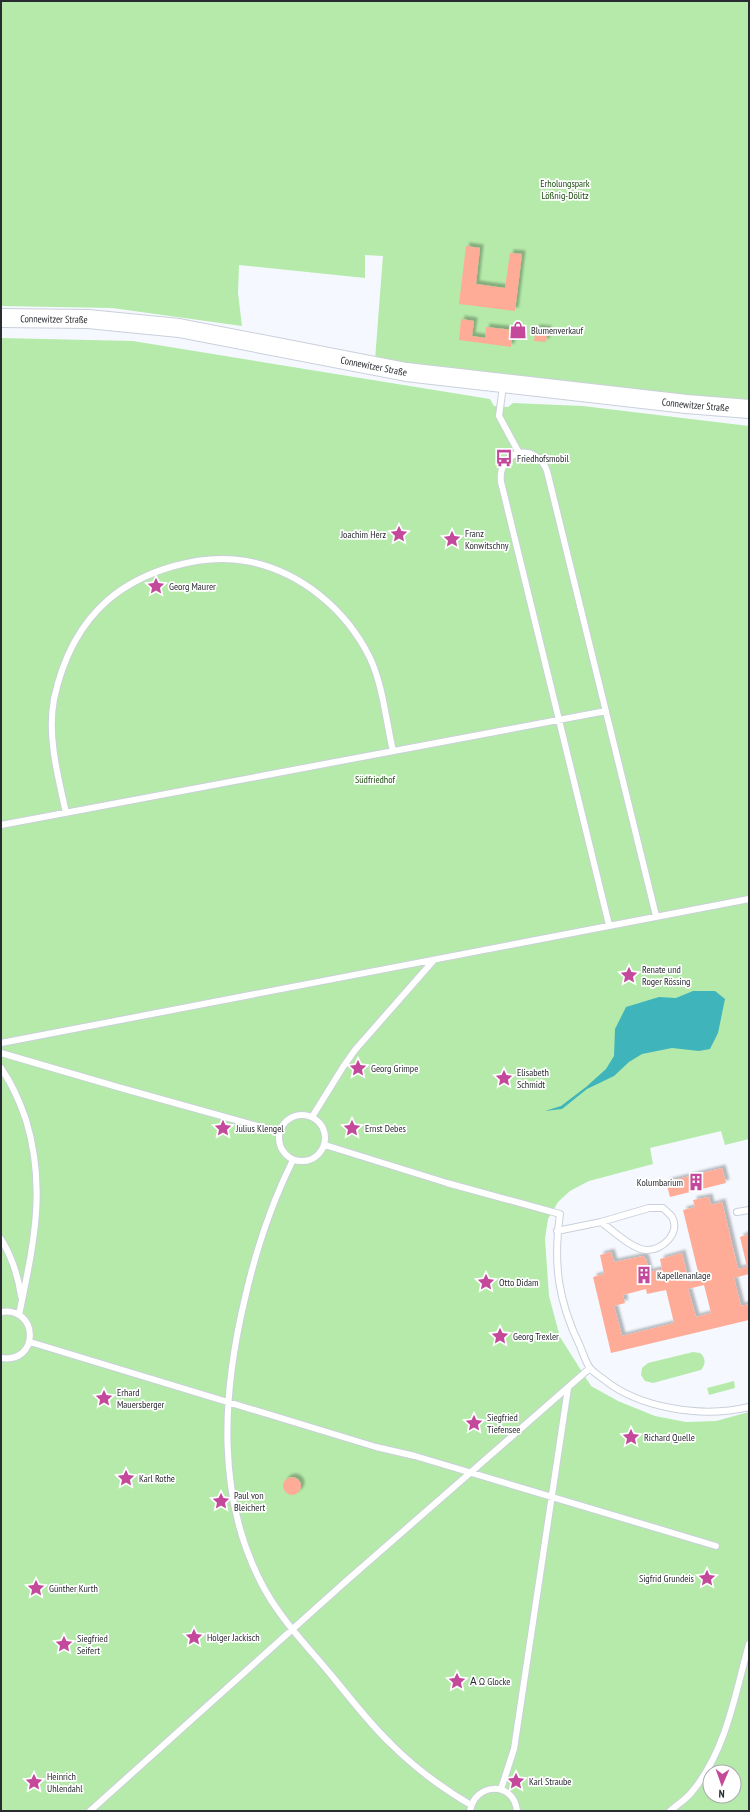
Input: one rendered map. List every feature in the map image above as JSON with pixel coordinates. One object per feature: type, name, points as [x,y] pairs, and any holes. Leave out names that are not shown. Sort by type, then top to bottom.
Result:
[{"type":"street","name":"Connewitzer Straße","points":[[1,318],[88,319],[179,328],[406,372],[686,404],[749,409]]},
{"type":"lane","points":[[503,382],[499,416],[518,453]]},
{"type":"lane","points":[[609,925],[500,482],[500,475],[504,463],[513,455],[518,453],[531,453],[537,456],[545,465],[547,471],[656,916]]},
{"type":"lane","points":[[66,813],[53,745],[52,719],[59,679],[72,648],[78,636],[92,616],[109,600],[128,586],[150,574],[189,563],[220,560],[246,561],[265,567],[299,582],[321,595],[354,631],[370,659],[381,691],[392,751]]},
{"type":"lane","points":[[1,825],[606,711]]},
{"type":"lane","points":[[1,1043],[749,899]]},
{"type":"lane","points":[[312,1117],[355,1050],[434,960]]},
{"type":"lane","points":[[1,1053],[280,1132]]},
{"type":"lane","points":[[1,1068],[8,1078],[21,1106],[30,1135],[38,1189],[36,1213],[20,1315]]},
{"type":"lane","points":[[303,1115],[312,1117],[323,1127],[325,1133],[325,1145],[318,1156],[313,1159],[301,1162],[292,1160],[281,1149],[278,1138],[280,1132],[286,1121],[291,1118],[303,1115]]},
{"type":"lane","points":[[325,1145],[447,1183],[560,1214],[556,1247],[558,1277],[564,1304],[576,1337],[590,1368],[622,1392],[651,1403],[686,1411],[737,1410],[749,1407]]},
{"type":"lane","points":[[292,1160],[271,1208],[258,1247],[238,1326],[227,1402],[227,1446],[230,1480],[238,1520],[249,1554],[264,1590],[292,1630],[390,1744],[471,1808],[478,1795],[489,1789],[501,1790],[511,1796],[515,1801],[517,1811]]},
{"type":"lane","points":[[557,1231],[601,1222],[649,1208],[663,1208],[672,1217],[674,1227],[670,1239],[660,1247],[646,1250],[635,1247],[601,1222]]},
{"type":"lane","points":[[737,1212],[749,1210]]},
{"type":"lane","points":[[1,1239],[12,1260],[18,1277],[22,1301]]},
{"type":"lane","points":[[1,1312],[20,1315],[28,1324],[31,1336],[30,1342],[18,1356],[12,1358],[1,1358]]},
{"type":"lane","points":[[30,1342],[376,1447],[415,1456],[716,1546]]},
{"type":"lane","points":[[90,1811],[469,1473],[590,1368]]},
{"type":"lane","points":[[501,1790],[514,1749],[568,1388]]},
{"type":"lane","points":[[670,1811],[691,1793],[708,1770],[720,1746],[749,1644]]},
{"type":"green space","name":"Erholungspark Lößnig-Dölitz","points":[[1,1],[749,1],[749,409],[375,360],[383,256],[365,255],[365,278],[239,265],[238,293],[242,326],[112,308],[1,306]]},
{"type":"green space","name":"Südfriedhof","points":[[1,338],[133,341],[490,399],[494,406],[508,407],[513,403],[583,406],[749,426],[749,1139],[725,1145],[721,1131],[650,1148],[653,1164],[589,1181],[570,1191],[558,1202],[548,1219],[545,1239],[549,1296],[560,1337],[591,1386],[618,1401],[655,1416],[686,1422],[716,1421],[749,1412],[749,1811],[1,1811]]},
{"type":"green space","points":[[693,1352],[700,1353],[704,1359],[704,1366],[701,1370],[653,1383],[645,1381],[641,1375],[642,1368],[648,1363]]},
{"type":"green space","points":[[734,1381],[735,1388],[709,1395],[707,1388]]},
{"type":"water","points":[[693,991],[715,991],[725,999],[718,1033],[710,1049],[699,1051],[672,1048],[642,1054],[629,1062],[614,1076],[587,1089],[562,1109],[545,1111],[561,1106],[586,1087],[606,1069],[614,1056],[615,1029],[626,1007],[659,997],[676,998]]},
{"type":"building","points":[[466,246],[480,248],[476,284],[505,288],[510,253],[522,254],[515,311],[459,304]]},
{"type":"building","points":[[461,319],[474,321],[472,336],[485,338],[486,327],[513,330],[511,347],[459,340]]},
{"type":"building","points":[[536,328],[548,329],[546,342],[534,341]]},
{"type":"building","name":"Kolumbarium","points":[[722,1168],[726,1183],[670,1197],[666,1182]]},
{"type":"building","name":"Kapellenanlage","points":[[709,1197],[711,1205],[722,1202],[738,1269],[747,1267],[740,1237],[749,1234],[749,1274],[734,1278],[741,1306],[749,1304],[749,1320],[611,1353],[593,1277],[604,1274],[600,1255],[611,1252],[614,1262],[643,1256],[646,1259],[649,1272],[662,1269],[660,1259],[682,1253],[689,1282],[700,1280],[683,1210],[695,1207],[693,1200]],"holes":[[[704,1285],[711,1313],[696,1317],[688,1289]],[[646,1289],[647,1294],[666,1290],[674,1323],[622,1336],[614,1306],[625,1303],[623,1295]]]},
{"type":"building","points":[[288,1477],[296,1477],[301,1482],[299,1493],[296,1495],[288,1495],[283,1490],[283,1482]]},
{"type":"place","name":"Blumenverkauf","points":[[518,330]]},
{"type":"place","name":"Friedhofsmobil","points":[[504,458]]},
{"type":"place","name":"Joachim Herz","points":[[399,534]]},
{"type":"place","name":"Franz Konwitschny","points":[[452,539]]},
{"type":"place","name":"Georg Maurer","points":[[156,586]]},
{"type":"place","name":"Renate und Roger Rössing","points":[[629,975]]},
{"type":"place","name":"Georg Grimpe","points":[[358,1068]]},
{"type":"place","name":"Elisabeth Schmidt","points":[[504,1078]]},
{"type":"place","name":"Julius Klengel","points":[[223,1128]]},
{"type":"place","name":"Ernst Debes","points":[[352,1128]]},
{"type":"place","name":"Kolumbarium","points":[[696,1182]]},
{"type":"place","name":"Kapellenanlage","points":[[644,1275]]},
{"type":"place","name":"Otto Didam","points":[[486,1282]]},
{"type":"place","name":"Georg Trexler","points":[[500,1336]]},
{"type":"place","name":"Erhard Mauersberger","points":[[104,1398]]},
{"type":"place","name":"Siegfried Tiefensee","points":[[474,1423]]},
{"type":"place","name":"Richard Quelle","points":[[631,1437]]},
{"type":"place","name":"Karl Rothe","points":[[126,1478]]},
{"type":"place","name":"Paul von Bleichert","points":[[221,1501]]},
{"type":"place","name":"Sigfrid Grundeis","points":[[707,1578]]},
{"type":"place","name":"Günther Kurth","points":[[36,1588]]},
{"type":"place","name":"Holger Jackisch","points":[[194,1637]]},
{"type":"place","name":"Siegfried Seifert","points":[[64,1644]]},
{"type":"place","name":"Α Ω Glocke","points":[[457,1681]]},
{"type":"place","name":"Karl Straube","points":[[516,1781]]},
{"type":"place","name":"Heinrich Uhlendahl","points":[[34,1782]]}]
